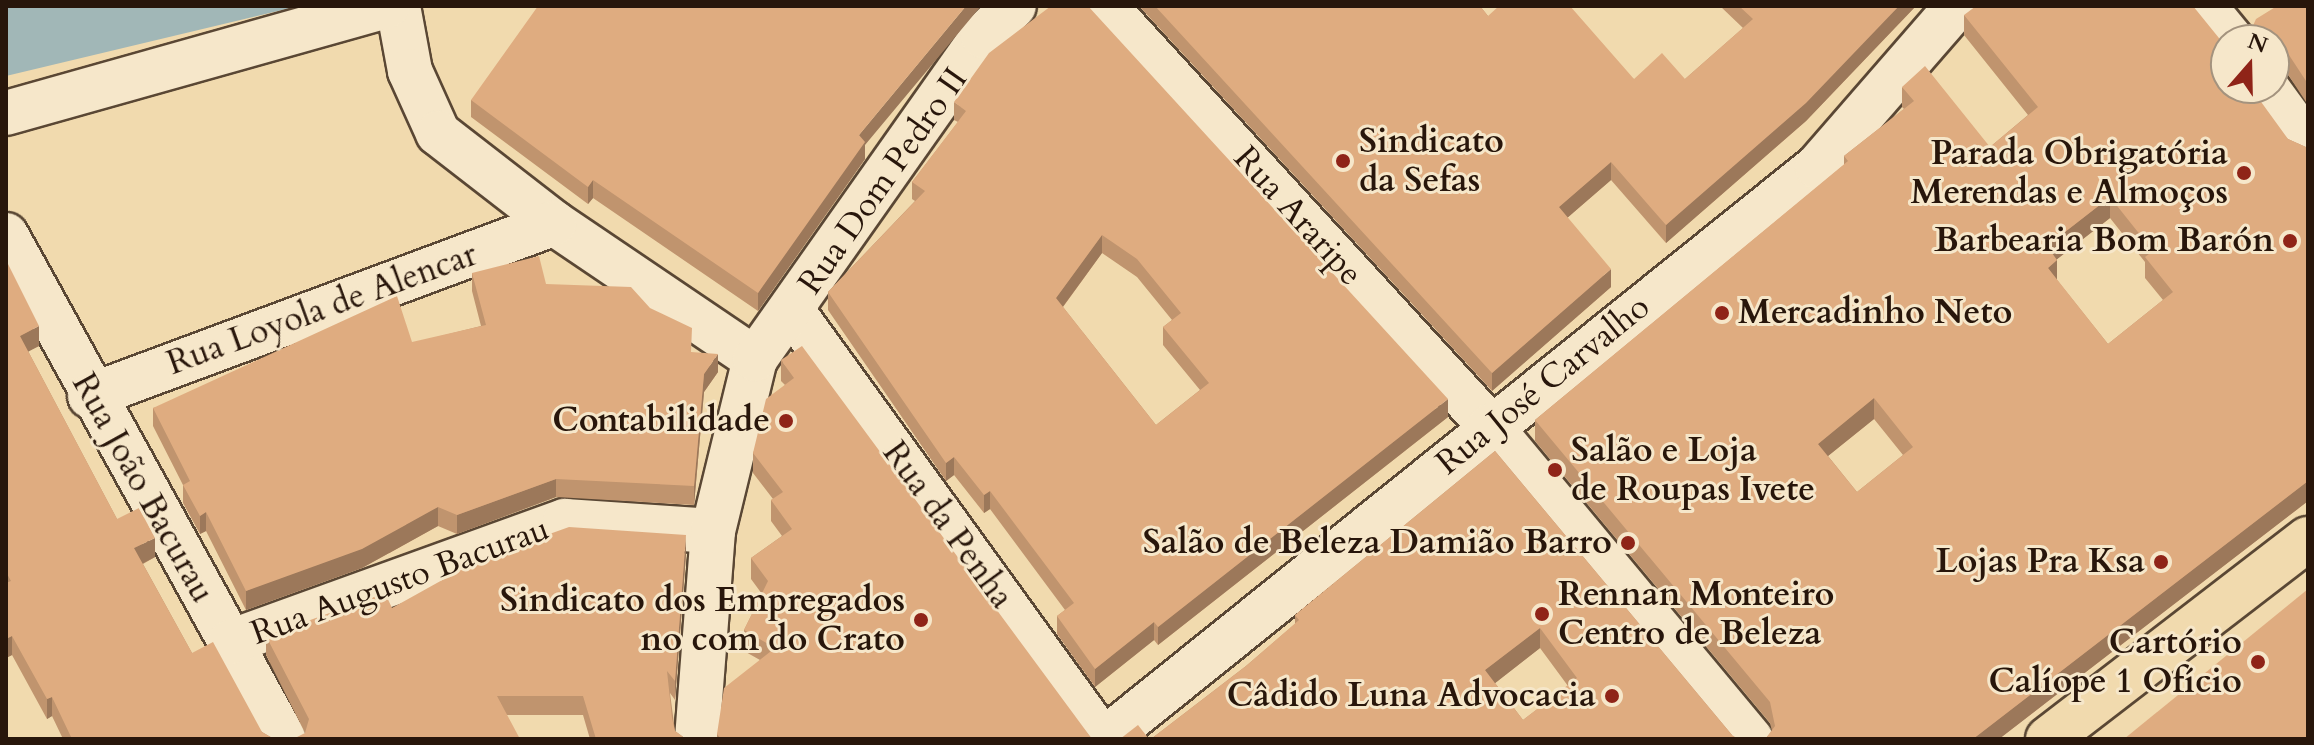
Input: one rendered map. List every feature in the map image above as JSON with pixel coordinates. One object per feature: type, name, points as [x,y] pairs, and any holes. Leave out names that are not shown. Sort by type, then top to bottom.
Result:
[{"type":"main road","points":[[2048,739],[2308,539]]},
{"type":"street","points":[[6,113],[387,6]]},
{"type":"street","points":[[398,6],[410,71],[438,133],[554,223],[755,359],[713,531],[697,739]]},
{"type":"street","name":"Rua Dom Pedro II","points":[[755,359],[793,312],[983,36],[1014,6]]},
{"type":"street","name":"Rua Araripe","points":[[1105,6],[1490,426],[1751,739]]},
{"type":"street","name":"Rua José Carvalho","points":[[1104,739],[1490,426],[1817,167],[1957,6]]},
{"type":"street","points":[[2279,104],[2308,144]]},
{"type":"street","name":"Rua Loyola de Alencar","points":[[90,396],[554,223]]},
{"type":"street","name":"Rua João Bacurau","points":[[6,235],[90,396],[284,739]]},
{"type":"street","name":"Rua da Penha","points":[[793,312],[1104,739]]},
{"type":"street","name":"Rua Augusto Bacurau","points":[[230,642],[565,521],[713,531]]},
{"type":"shaded area","points":[[6,6],[299,6],[6,76]]},
{"type":"building","points":[[538,6],[966,6],[859,135],[865,142],[758,293],[593,180],[588,187],[471,100]]},
{"type":"building","points":[[1051,6],[1088,6],[1448,399],[1158,627],[1154,622],[1095,669],[1057,616],[1074,603],[990,491],[984,495],[954,457],[946,463],[828,292],[925,191],[912,182],[966,111],[954,102],[989,53]],"holes":[[[1102,235],[1137,259],[1181,313],[1163,327],[1209,383],[1156,425],[1056,298]]]},
{"type":"building","points":[[1155,6],[1480,6],[1488,16],[1499,6],[1570,6],[1634,79],[1662,53],[1685,79],[1753,19],[1739,6],[1899,6],[1806,103],[1666,225],[1611,162],[1559,207],[1611,269],[1492,373]]},
{"type":"building","points":[[1976,6],[2193,6],[2210,27],[2210,104],[2263,104],[2288,139],[2308,148],[2308,481],[1973,739],[1761,739],[1766,738],[1775,726],[1770,702],[1535,420],[1848,161],[1844,156],[1914,101],[1902,87],[1925,66],[1990,147],[2038,107],[1964,15]],"holes":[[[2110,197],[2153,251],[2145,257],[2173,292],[2108,344],[2048,268],[2057,260],[2047,246]],[[1874,398],[1913,447],[1857,492],[1818,444]]]},
{"type":"building","points":[[2277,6],[2308,6],[2308,84],[2290,57],[2290,24],[2254,24],[2256,19]]},
{"type":"building","points":[[539,256],[546,284],[631,287],[650,308],[692,328],[691,352],[718,354],[704,374],[694,486],[556,479],[457,515],[438,507],[362,549],[246,591],[206,512],[200,516],[183,485],[190,481],[153,408],[397,296],[412,342],[486,325],[472,273]]},
{"type":"building","points":[[6,260],[39,326],[20,336],[117,519],[139,508],[155,538],[134,548],[192,653],[213,642],[262,732],[274,739],[72,739],[52,697],[47,699],[12,636],[6,639],[6,583],[11,581],[6,572]]},
{"type":"building","points":[[802,346],[1092,739],[721,739],[717,734],[724,688],[775,648],[744,630],[768,581],[751,558],[792,529],[771,500],[783,492],[753,453],[766,399],[794,378],[781,360]]},
{"type":"building","points":[[1495,451],[1738,739],[1151,739],[1246,666],[1299,620],[1295,615]],"holes":[[[1540,628],[1577,678],[1523,720],[1485,670]]]},
{"type":"building","points":[[569,527],[686,535],[675,681],[667,671],[675,731],[686,739],[596,739],[583,696],[497,696],[520,739],[293,739],[305,733],[309,719],[266,636],[385,593],[392,608],[480,559]]},
{"type":"building","points":[[2308,589],[2308,739],[2124,739]]},
{"type":"building","points":[[1138,725],[1149,739],[1120,739]]},
{"type":"place","name":"Sindicato da Sefas","points":[[1343,161]]},
{"type":"place","name":"Parada Obrigatória Merendas e Almoços","points":[[2244,173]]},
{"type":"place","name":"Barbearia Bom Barón","points":[[2290,241]]},
{"type":"place","name":"Mercadinho Neto","points":[[1722,313]]},
{"type":"place","name":"Contabilidade","points":[[786,421]]},
{"type":"place","name":"Salão e Loja de Roupas Ivete","points":[[1555,470]]},
{"type":"place","name":"Salão de Beleza Damião Barro","points":[[1628,543]]},
{"type":"place","name":"Lojas Pra Ksa","points":[[2161,562]]},
{"type":"place","name":"Rennan Monteiro Centro de Beleza","points":[[1542,614]]},
{"type":"place","name":"Sindicato dos Empregados no com do Crato","points":[[921,620]]},
{"type":"place","name":"Cartório Calíope 1 Ofício","points":[[2258,662]]},
{"type":"place","name":"Câdido Luna Advocacia","points":[[1612,696]]}]
